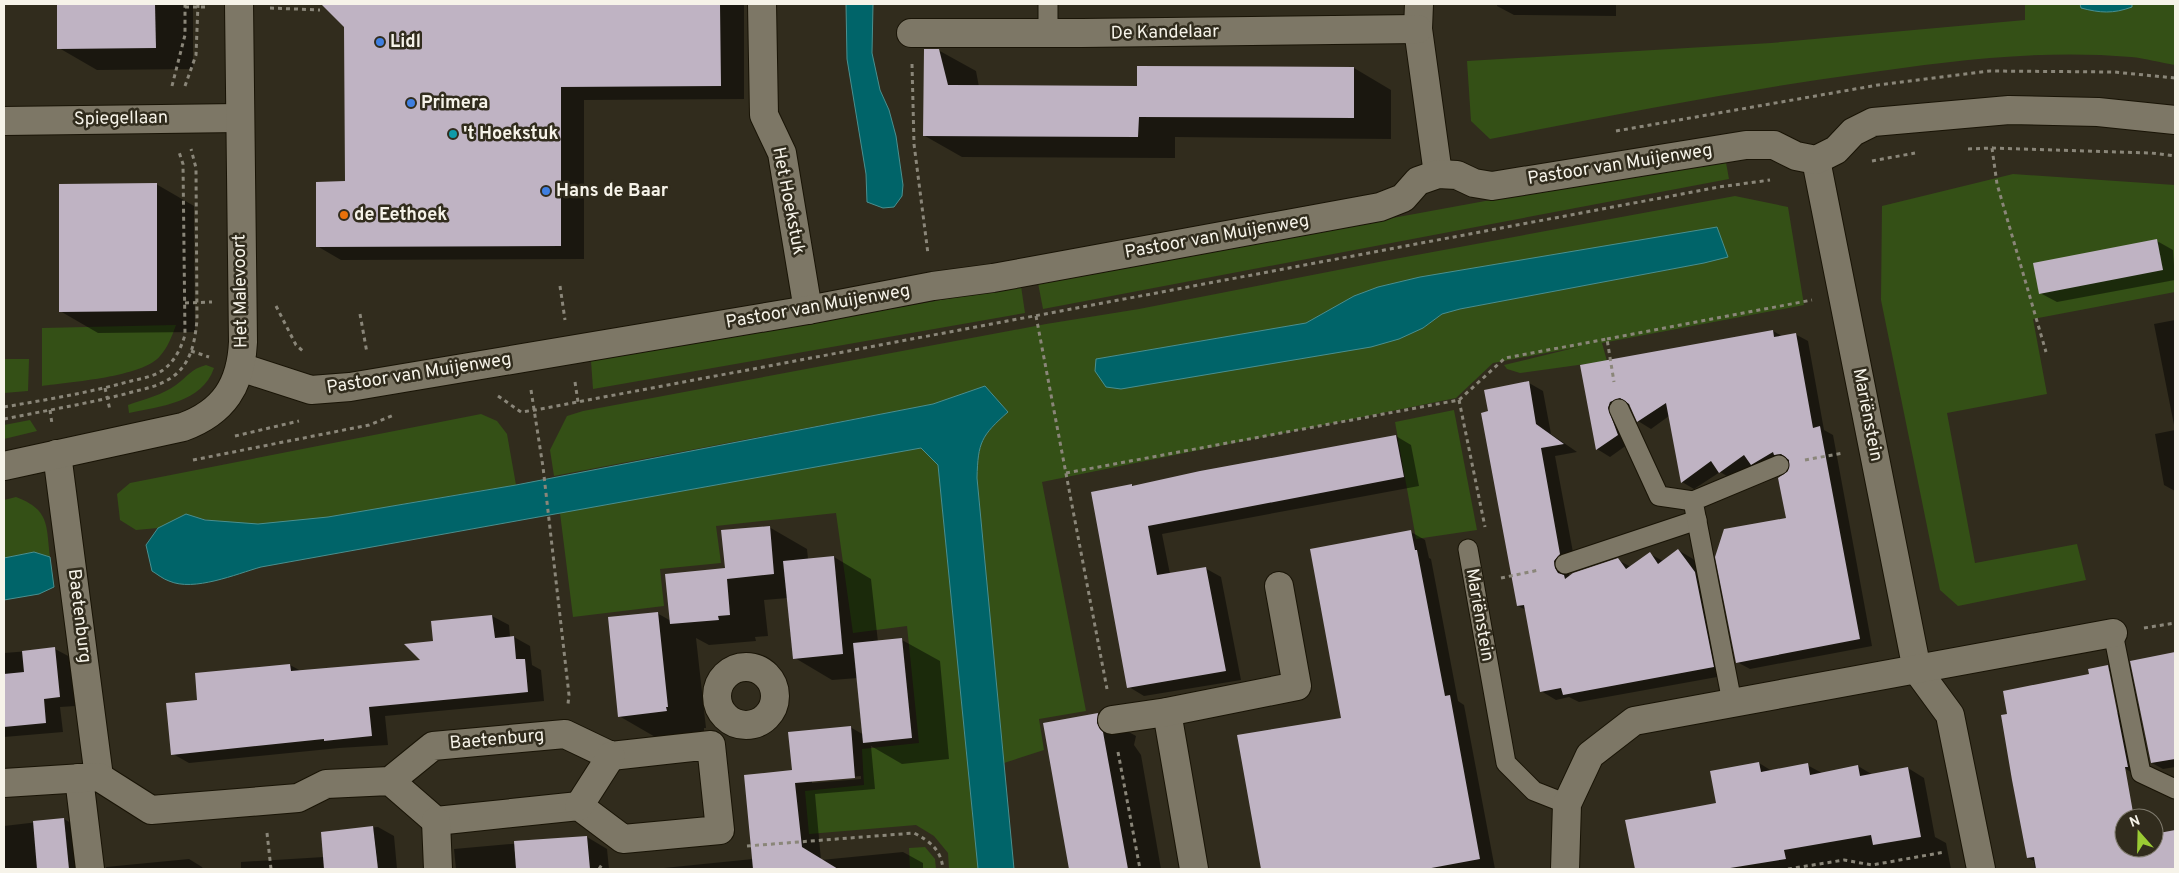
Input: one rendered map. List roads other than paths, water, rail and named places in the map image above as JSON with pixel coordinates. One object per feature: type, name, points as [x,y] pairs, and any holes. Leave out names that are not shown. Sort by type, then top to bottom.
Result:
[{"type":"street","name":"Het Malevoort","points":[[4,466],[178,429],[209,416],[230,393],[240,368],[244,342],[239,118],[239,4]]},
{"type":"street","name":"Het Hoekstuk","points":[[762,4],[764,115],[782,153],[808,310]]},
{"type":"street","name":"De Kandelaar","points":[[911,33],[1048,32],[1082,34],[1418,17],[1438,174]]},
{"type":"street","points":[[1816,160],[1836,150],[1853,132],[1873,122],[2008,110],[2098,112],[2175,120]]},
{"type":"street","name":"Spiegellaan","points":[[4,121],[239,118]]},
{"type":"street","name":"Pastoor van Muijenweg","points":[[240,368],[310,390],[372,383],[808,310],[1380,207],[1403,198],[1418,181],[1438,174],[1457,176],[1474,183],[1492,186],[1746,144],[1774,145],[1796,156],[1816,160]]},
{"type":"street","name":"Mariënstein","points":[[1816,160],[1917,670],[1950,715],[1979,858]]},
{"type":"street","name":"Baetenburg","points":[[57,454],[89,778],[90,869]]},
{"type":"street","points":[[1112,720],[1167,712],[1297,686],[1279,586]]},
{"type":"street","points":[[1565,869],[1567,804],[1590,755],[1634,721],[2113,633]]},
{"type":"street","points":[[1167,712],[1194,869]]},
{"type":"street","points":[[579,806],[611,756],[711,745],[734,722]]},
{"type":"street","name":"Baetenburg","points":[[390,781],[434,746],[565,734],[611,756]]},
{"type":"street","points":[[436,821],[579,806],[622,840],[720,830],[711,745]]},
{"type":"street","points":[[4,783],[89,778],[150,810],[298,798],[326,784],[390,781],[436,821],[438,869]]},
{"type":"lane","points":[[1048,4],[1048,32]]},
{"type":"lane","points":[[1618,409],[1659,496],[1694,501],[1779,465]]},
{"type":"lane","points":[[1694,501],[1732,702]]},
{"type":"lane","points":[[1565,564],[1697,520]]},
{"type":"lane","name":"Mariënstein","points":[[1468,550],[1506,763],[1534,791],[1567,804]]},
{"type":"lane","points":[[2113,633],[2141,773],[2175,789]]},
{"type":"water","points":[[846,4],[873,4],[872,53],[880,90],[889,110],[896,136],[903,185],[902,196],[894,207],[883,208],[867,202],[866,174],[847,59]]},
{"type":"water","points":[[2080,4],[2132,4],[2132,7],[2113,12],[2100,12],[2081,8]]},
{"type":"water","points":[[1717,227],[1728,257],[1460,309],[1442,314],[1423,328],[1399,339],[1371,347],[1121,389],[1106,387],[1095,371],[1096,359],[1306,323],[1354,296],[1378,287],[1420,277]]},
{"type":"water","points":[[985,386],[1008,412],[992,427],[983,441],[978,456],[977,478],[1014,869],[978,869],[938,465],[921,448],[261,567],[203,583],[179,584],[167,580],[152,571],[146,545],[158,528],[186,514],[205,520],[258,524],[328,517],[516,485],[933,404]]},
{"type":"water","points":[[34,552],[50,557],[54,587],[39,594],[4,600],[4,558]]},
{"type":"place","name":"Lidl","points":[[380,42]]},
{"type":"place","name":"Primera","points":[[411,103]]},
{"type":"place","name":"'t Hoekstuk","points":[[453,134]]},
{"type":"place","name":"Hans de Baar","points":[[546,191]]},
{"type":"place","name":"de Eethoek","points":[[344,215]]}]
